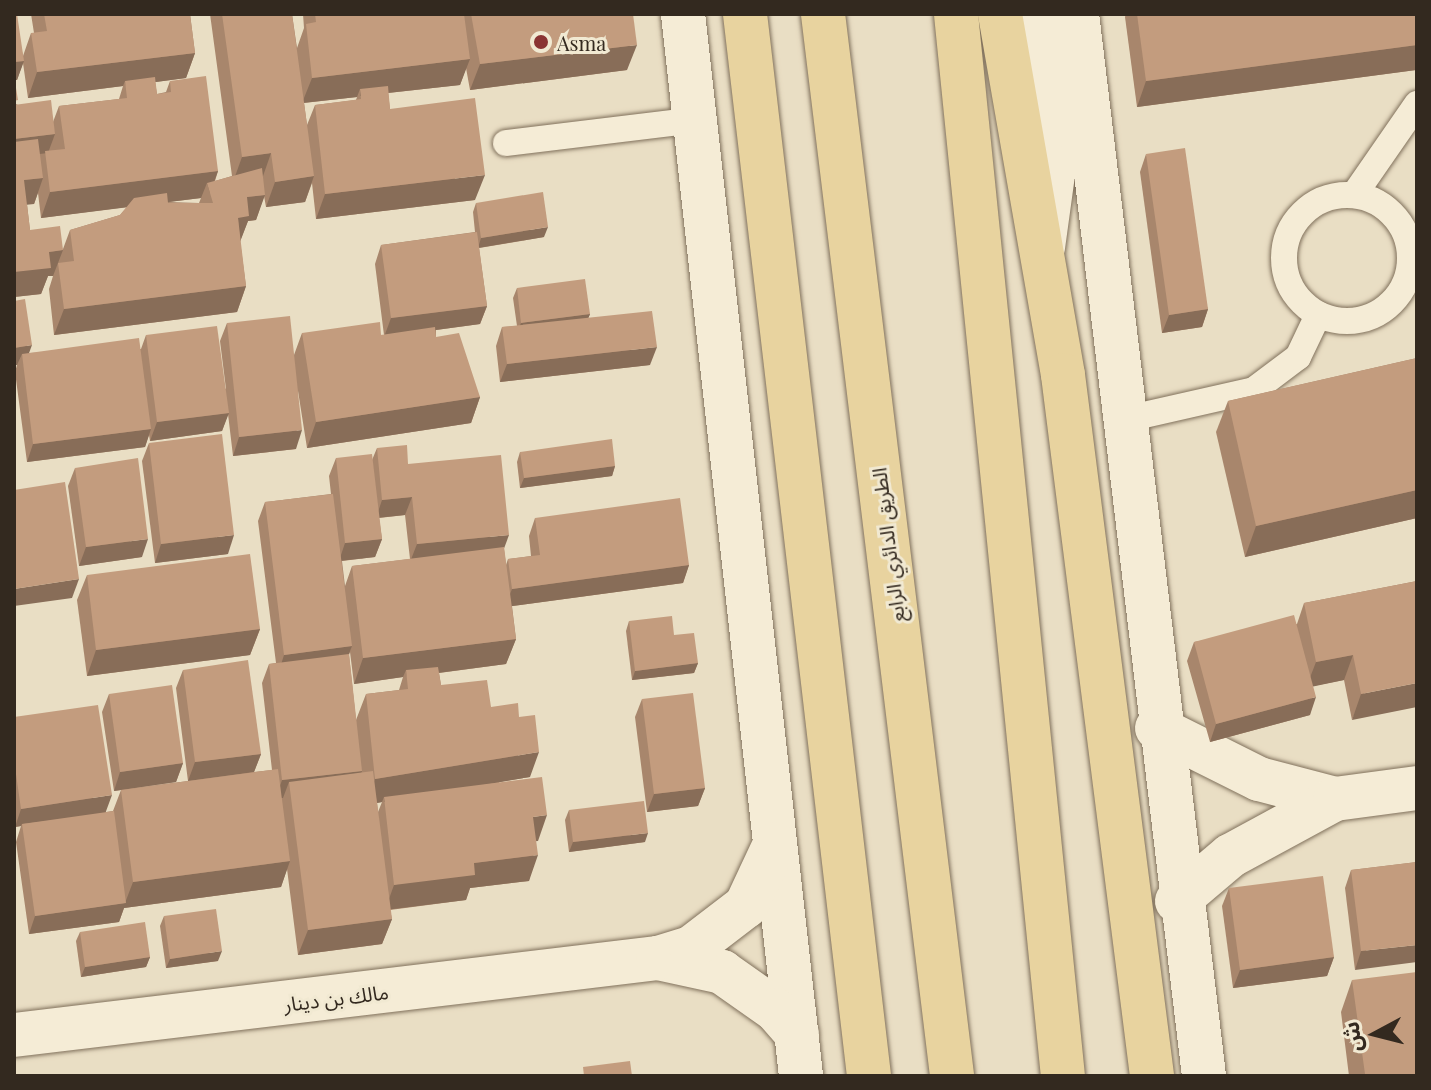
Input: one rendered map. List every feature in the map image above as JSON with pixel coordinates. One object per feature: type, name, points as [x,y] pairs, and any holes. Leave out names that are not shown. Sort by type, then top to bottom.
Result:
[{"type":"main road","points":[[745,14],[869,1076]]},
{"type":"main road","name":"الطريق الدائري الرابع","points":[[823,14],[952,1076]]},
{"type":"main road","points":[[956,14],[1063,1076]]},
{"type":"main road","points":[[1000,14],[1042,253],[1152,1076]]},
{"type":"street","points":[[683,14],[799,1055]]},
{"type":"street","points":[[1040,14],[1054,167],[1042,253]]},
{"type":"street","points":[[1077,14],[1177,901],[1204,1076]]},
{"type":"street","points":[[1157,728],[1259,779],[1335,799]]},
{"type":"street","points":[[1177,901],[1230,856],[1335,799],[1417,788]]},
{"type":"street","name":"مالك بن دينار","points":[[14,1035],[658,958],[691,948],[746,906],[776,843]]},
{"type":"street","name":"مالك بن دينار","points":[[658,958],[722,972],[759,995],[799,1055]]},
{"type":"lane","points":[[1354,195],[1417,104]]},
{"type":"lane","points":[[506,143],[695,120]]},
{"type":"lane","points":[[1354,195],[1375,201],[1399,224],[1410,255],[1407,276],[1381,312],[1339,321],[1318,315],[1288,283],[1286,240],[1312,205],[1354,195]]},
{"type":"lane","points":[[1122,420],[1254,390],[1298,357],[1318,315]]},
{"type":"building","points":[[14,14],[17,14],[24,61],[14,62]]},
{"type":"building","points":[[44,14],[190,14],[195,53],[37,72],[31,33],[47,31]]},
{"type":"building","points":[[222,14],[292,14],[314,176],[275,182],[271,153],[242,157]]},
{"type":"building","points":[[315,14],[464,14],[470,59],[312,78],[306,24],[316,22]]},
{"type":"building","points":[[471,14],[633,14],[637,45],[480,64]]},
{"type":"building","points":[[1137,14],[1417,14],[1417,45],[1146,81]]},
{"type":"building","points":[[14,76],[18,100],[14,101]]},
{"type":"building","points":[[206,76],[218,171],[50,192],[45,151],[65,149],[59,106],[127,98],[125,81],[155,77],[157,94],[171,92],[170,81]]},
{"type":"building","points":[[388,86],[390,109],[475,98],[485,175],[325,194],[315,105],[361,99],[360,89]]},
{"type":"building","points":[[51,100],[55,134],[14,139],[14,105]]},
{"type":"building","points":[[38,139],[43,178],[24,180],[30,230],[60,226],[63,250],[49,252],[51,268],[14,272],[14,142]]},
{"type":"building","points":[[1185,148],[1208,309],[1169,315],[1146,154]]},
{"type":"building","points":[[262,168],[265,195],[247,197],[249,216],[238,218],[246,286],[64,309],[58,263],[74,261],[70,230],[120,215],[134,198],[167,193],[168,203],[213,203],[207,183]]},
{"type":"building","points":[[543,192],[548,227],[481,238],[476,203]]},
{"type":"building","points":[[477,232],[487,306],[391,318],[381,245]]},
{"type":"building","points":[[585,279],[590,314],[521,323],[517,288]]},
{"type":"building","points":[[25,299],[32,345],[14,348],[14,301]]},
{"type":"building","points":[[652,311],[657,347],[507,364],[502,327]]},
{"type":"building","points":[[290,316],[302,430],[239,437],[227,323]]},
{"type":"building","points":[[380,322],[381,335],[435,327],[436,337],[459,333],[480,397],[316,422],[302,333]]},
{"type":"building","points":[[217,326],[229,413],[157,422],[146,335]]},
{"type":"building","points":[[139,338],[151,429],[33,444],[22,354]]},
{"type":"building","points":[[1417,358],[1417,490],[1256,526],[1228,401]]},
{"type":"building","points":[[222,434],[234,535],[161,544],[149,443]]},
{"type":"building","points":[[612,439],[615,466],[524,478],[520,452]]},
{"type":"building","points":[[407,445],[408,464],[501,455],[509,535],[417,544],[412,497],[382,500],[377,448]]},
{"type":"building","points":[[372,454],[382,539],[345,543],[336,458]]},
{"type":"building","points":[[138,458],[148,539],[86,547],[75,468]]},
{"type":"building","points":[[65,482],[79,579],[14,589],[14,490]]},
{"type":"building","points":[[333,494],[352,646],[284,655],[265,502]]},
{"type":"building","points":[[680,498],[689,565],[512,589],[508,559],[540,555],[535,518]]},
{"type":"building","points":[[504,547],[516,639],[363,658],[352,566]]},
{"type":"building","points":[[250,554],[260,629],[96,650],[87,575]]},
{"type":"building","points":[[1417,581],[1417,683],[1361,694],[1353,655],[1316,662],[1304,603]]},
{"type":"building","points":[[1294,615],[1316,697],[1216,724],[1194,642]]},
{"type":"building","points":[[672,616],[674,635],[694,633],[698,663],[635,671],[629,621]]},
{"type":"building","points":[[349,654],[362,771],[282,780],[269,664]]},
{"type":"building","points":[[248,660],[261,754],[195,762],[183,670]]},
{"type":"building","points":[[438,667],[441,685],[487,680],[491,707],[518,703],[519,717],[535,715],[539,752],[375,779],[366,694],[408,689],[406,670]]},
{"type":"building","points":[[172,685],[183,763],[120,772],[109,694]]},
{"type":"building","points":[[693,693],[705,788],[654,794],[642,699]]},
{"type":"building","points":[[98,705],[112,795],[21,809],[14,760],[14,717]]},
{"type":"building","points":[[278,769],[290,861],[133,882],[121,790]]},
{"type":"building","points":[[373,771],[392,919],[308,930],[289,782]]},
{"type":"building","points":[[542,777],[547,815],[533,817],[538,855],[474,863],[475,875],[394,885],[384,797]]},
{"type":"building","points":[[644,801],[648,833],[573,842],[569,810]]},
{"type":"building","points":[[114,811],[126,903],[35,916],[22,824]]},
{"type":"building","points":[[1417,862],[1417,945],[1361,951],[1351,870]]},
{"type":"building","points":[[1323,876],[1334,957],[1240,970],[1229,888]]},
{"type":"building","points":[[216,909],[222,951],[170,959],[164,916]]},
{"type":"building","points":[[145,922],[150,957],[85,967],[80,932]]},
{"type":"building","points":[[1417,972],[1417,1076],[1349,1076],[1365,1074],[1352,980]]},
{"type":"building","points":[[630,1061],[632,1076],[584,1076],[583,1067]]},
{"type":"place","name":"Asma","points":[[541,42]]}]
